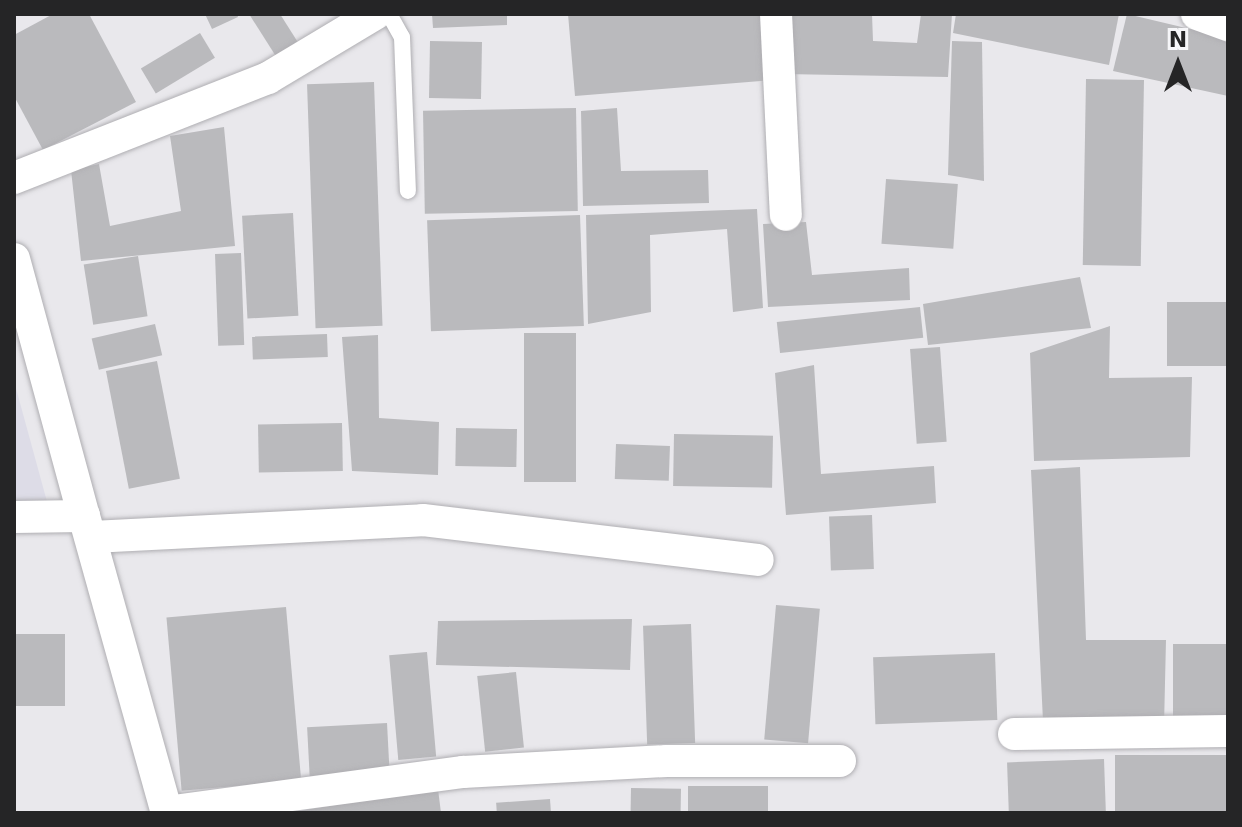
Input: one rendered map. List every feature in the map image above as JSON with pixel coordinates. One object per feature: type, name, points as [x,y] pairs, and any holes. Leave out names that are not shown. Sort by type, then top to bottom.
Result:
[{"type":"street","points":[[14,178],[268,78],[375,14]]},
{"type":"street","points":[[776,14],[786,215]]},
{"type":"street","points":[[1197,14],[1228,25]]},
{"type":"street","points":[[14,259],[167,813],[463,772],[667,761],[840,761]]},
{"type":"street","points":[[14,517],[88,526],[423,520],[758,560]]},
{"type":"street","points":[[1014,734],[1228,731]]},
{"type":"lane","points":[[389,14],[402,37],[408,191]]},
{"type":"shaded area","points":[[14,381],[49,509],[14,510]]},
{"type":"building","points":[[53,14],[89,14],[136,102],[43,150],[14,96],[14,35]]},
{"type":"building","points":[[205,14],[237,14],[238,17],[212,29]]},
{"type":"building","points":[[249,14],[280,14],[299,44],[277,58]]},
{"type":"building","points":[[432,14],[507,14],[507,25],[433,28]]},
{"type":"building","points":[[568,14],[770,14],[772,80],[575,96]]},
{"type":"building","points":[[785,14],[872,14],[873,41],[917,43],[921,14],[952,14],[948,77],[784,74]]},
{"type":"building","points":[[956,14],[1119,14],[1109,65],[953,33]]},
{"type":"building","points":[[1127,14],[1228,38],[1228,96],[1113,71]]},
{"type":"building","points":[[200,33],[215,58],[156,93],[141,69]]},
{"type":"building","points":[[430,41],[482,42],[481,99],[429,98]]},
{"type":"building","points":[[952,41],[982,42],[984,181],[948,175]]},
{"type":"building","points":[[1086,79],[1144,80],[1141,266],[1083,265]]},
{"type":"building","points":[[374,82],[383,326],[316,328],[307,84]]},
{"type":"building","points":[[576,108],[578,211],[425,214],[423,111]]},
{"type":"building","points":[[617,108],[621,171],[708,170],[709,203],[583,206],[581,111]]},
{"type":"building","points":[[224,127],[235,246],[81,261],[71,170],[99,164],[110,226],[181,211],[170,136]]},
{"type":"building","points":[[886,179],[958,184],[953,249],[881,244]]},
{"type":"building","points":[[757,209],[763,308],[733,312],[727,229],[650,235],[651,312],[588,324],[586,215]]},
{"type":"building","points":[[293,213],[298,316],[247,319],[242,216]]},
{"type":"building","points":[[580,215],[584,326],[431,331],[427,220]]},
{"type":"building","points":[[806,222],[812,275],[909,268],[910,300],[768,307],[763,224]]},
{"type":"building","points":[[241,253],[244,345],[218,346],[215,254]]},
{"type":"building","points":[[138,256],[148,316],[93,325],[84,265]]},
{"type":"building","points":[[1080,277],[1091,328],[928,345],[923,304]]},
{"type":"building","points":[[1167,302],[1228,302],[1228,366],[1167,366]]},
{"type":"building","points":[[920,307],[923,338],[780,353],[777,322]]},
{"type":"building","points":[[155,324],[162,355],[99,370],[92,339]]},
{"type":"building","points":[[1110,326],[1109,378],[1192,377],[1190,457],[1034,461],[1030,353]]},
{"type":"building","points":[[524,333],[576,333],[576,482],[524,482]]},
{"type":"building","points":[[327,334],[328,357],[253,360],[252,337]]},
{"type":"building","points":[[378,335],[379,418],[439,422],[438,475],[352,471],[342,337]]},
{"type":"building","points":[[940,347],[947,442],[917,444],[910,349]]},
{"type":"building","points":[[157,361],[180,479],[129,489],[106,371]]},
{"type":"building","points":[[814,365],[821,474],[934,466],[936,503],[786,515],[775,373]]},
{"type":"building","points":[[342,423],[343,471],[259,472],[258,424]]},
{"type":"building","points":[[456,428],[517,429],[516,467],[455,466]]},
{"type":"building","points":[[674,434],[773,436],[772,488],[673,486]]},
{"type":"building","points":[[616,444],[670,446],[669,481],[615,479]]},
{"type":"building","points":[[1080,467],[1086,640],[1166,640],[1164,726],[1043,721],[1031,470]]},
{"type":"building","points":[[872,515],[874,569],[831,570],[829,517]]},
{"type":"building","points":[[776,605],[820,609],[808,743],[764,739]]},
{"type":"building","points":[[286,607],[301,780],[182,791],[166,617]]},
{"type":"building","points":[[632,619],[630,670],[436,665],[438,621]]},
{"type":"building","points":[[691,624],[695,743],[647,745],[643,626]]},
{"type":"building","points":[[14,634],[65,634],[65,706],[14,706]]},
{"type":"building","points":[[1173,644],[1228,644],[1228,722],[1173,722]]},
{"type":"building","points":[[427,652],[436,757],[398,760],[389,655]]},
{"type":"building","points":[[995,653],[997,720],[875,724],[873,657]]},
{"type":"building","points":[[516,672],[524,748],[485,752],[477,676]]},
{"type":"building","points":[[387,723],[390,773],[310,777],[307,727]]},
{"type":"building","points":[[1115,755],[1228,755],[1228,813],[1115,813]]},
{"type":"building","points":[[1104,759],[1106,813],[1009,813],[1007,762]]},
{"type":"building","points":[[688,786],[768,786],[768,813],[688,813]]},
{"type":"building","points":[[631,788],[681,789],[681,813],[631,813]]},
{"type":"building","points":[[438,789],[441,813],[298,811]]},
{"type":"building","points":[[550,799],[551,813],[497,813],[496,803]]}]
